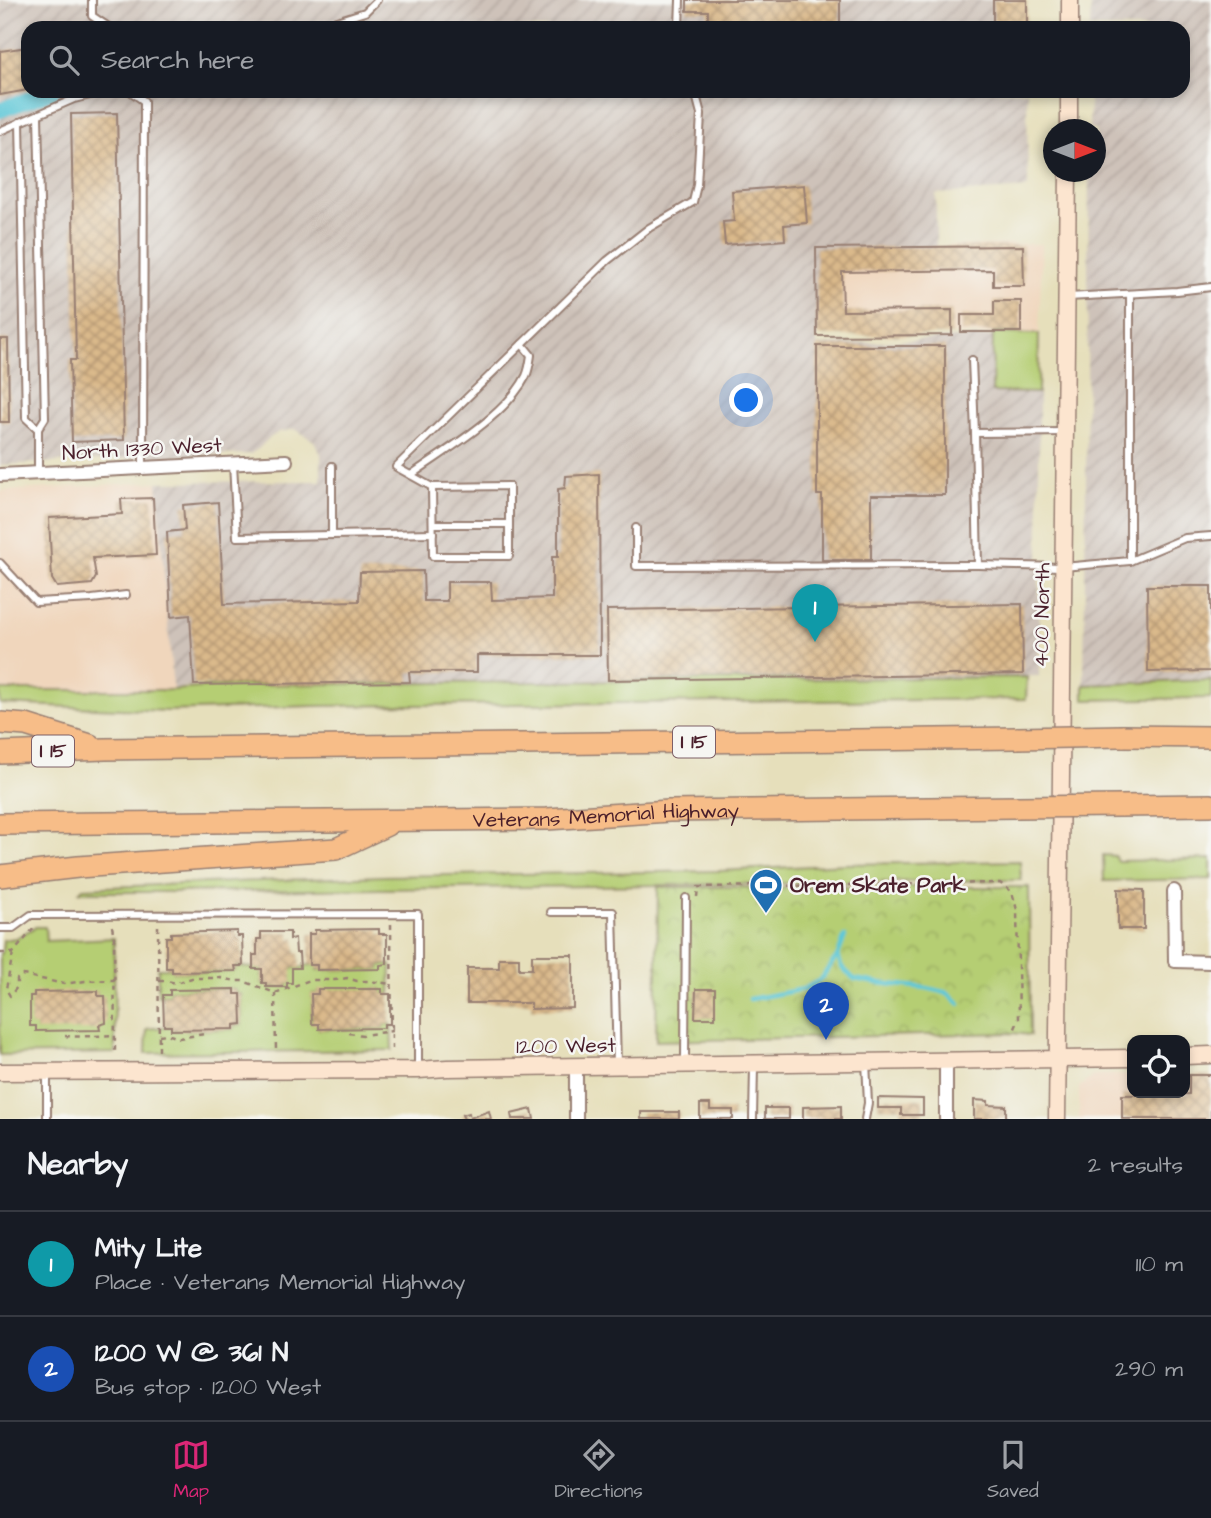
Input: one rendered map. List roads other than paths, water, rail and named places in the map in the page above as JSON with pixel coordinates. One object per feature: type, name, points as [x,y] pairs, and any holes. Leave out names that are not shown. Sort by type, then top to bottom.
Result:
[{"type":"highway","points":[[0,723],[26,725],[105,750]]},
{"type":"highway","name":"I 15","points":[[0,753],[1122,736],[1211,737]]},
{"type":"highway","name":"Veterans Memorial Highway","points":[[0,824],[547,819],[669,811],[1211,805]]},
{"type":"highway","points":[[0,876],[78,867],[336,849],[395,821]]},
{"type":"street","points":[[1070,0],[1070,21]]},
{"type":"street","points":[[1069,98],[1069,119]]},
{"type":"street","name":"400 North","points":[[1057,1119],[1068,182]]},
{"type":"street","name":"North 1330 West","points":[[0,475],[286,461]]},
{"type":"street","points":[[1174,891],[1175,961],[1211,962]]},
{"type":"street","points":[[1190,1056],[1211,1055]]},
{"type":"street","name":"1200 West","points":[[0,1072],[418,1070],[1127,1058]]},
{"type":"street","points":[[946,1060],[946,1119]]},
{"type":"street","points":[[576,1068],[576,1119]]},
{"type":"lane","points":[[93,0],[92,16],[100,21]]},
{"type":"lane","points":[[337,21],[366,12],[377,0]]},
{"type":"lane","points":[[679,21],[680,0]]},
{"type":"lane","points":[[0,131],[78,98]]},
{"type":"lane","points":[[140,98],[144,101],[142,469]]},
{"type":"lane","points":[[432,487],[433,556],[509,556],[509,486],[432,487],[396,467],[607,261],[649,228],[693,202],[701,114],[697,98]]},
{"type":"lane","points":[[38,115],[45,418],[38,429],[38,473]]},
{"type":"lane","points":[[20,122],[26,418],[38,429]]},
{"type":"lane","points":[[1067,297],[1211,287]]},
{"type":"lane","points":[[1130,294],[1130,561]]},
{"type":"lane","points":[[411,475],[508,403],[527,375],[531,355],[522,344]]},
{"type":"lane","points":[[972,360],[978,565]]},
{"type":"lane","points":[[975,433],[1065,432]]},
{"type":"lane","points":[[233,464],[237,537],[433,533]]},
{"type":"lane","points":[[331,535],[332,466]]},
{"type":"lane","points":[[433,524],[509,524]]},
{"type":"lane","points":[[636,528],[636,566],[1063,567],[1130,561],[1185,537],[1211,536]]},
{"type":"lane","points":[[0,563],[36,601],[126,595]]},
{"type":"lane","points":[[685,1065],[686,898]]},
{"type":"lane","points":[[551,912],[613,912],[617,1067]]},
{"type":"lane","points":[[0,928],[13,928],[31,915],[418,914],[418,1070]]},
{"type":"lane","points":[[865,1119],[868,1103],[866,1062]]},
{"type":"lane","points":[[753,1119],[754,1064]]},
{"type":"lane","points":[[47,1072],[47,1119]]},
{"type":"waterway","points":[[0,110],[33,98]]},
{"type":"waterway","points":[[845,936],[838,955],[841,966],[854,979],[927,988],[948,993],[960,1004]]},
{"type":"waterway","points":[[750,999],[804,989],[820,980],[838,955]]},
{"type":"place","name":"Mity Lite","points":[[815,642]]},
{"type":"place","name":"Orem Skate Park","points":[[766,915]]},
{"type":"place","name":"1200 W @ 361 N","points":[[826,1040]]}]
